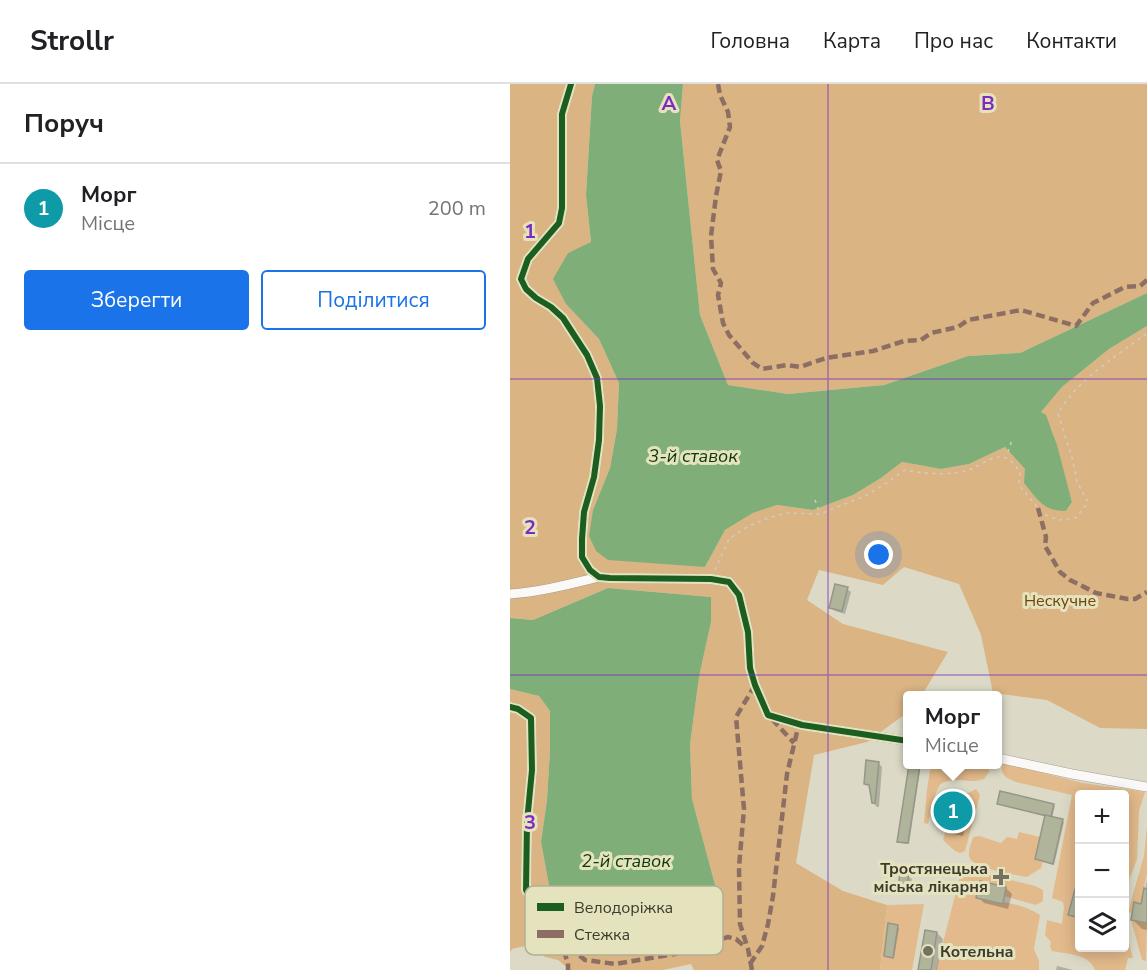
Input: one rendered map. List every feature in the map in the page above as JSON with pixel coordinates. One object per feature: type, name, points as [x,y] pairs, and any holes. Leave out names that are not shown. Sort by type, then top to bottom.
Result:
[{"type":"street","points":[[571,84],[562,114],[562,208],[559,223],[528,259],[521,279],[526,289],[563,318],[587,355],[597,378],[600,406],[599,440],[594,477],[584,512],[582,558],[590,570],[599,577]]},
{"type":"street","points":[[510,594],[599,577],[711,579],[729,582],[739,595],[748,632],[750,668],[768,715],[802,725],[903,740]]},
{"type":"street","points":[[510,707],[531,718],[532,770],[527,822],[526,886]]},
{"type":"street","points":[[1002,759],[1147,788]]},
{"type":"path","points":[[711,579],[729,539],[747,527],[787,513],[820,514],[865,496],[904,470],[942,474],[969,471],[1004,456],[1010,459],[1020,472],[1019,485],[1043,514],[1059,520],[1076,518],[1088,501],[1077,482],[1058,414],[1066,400],[1095,373],[1147,333]]},
{"type":"path","points":[[1008,452],[1012,440]]},
{"type":"path","points":[[815,500],[820,514]]},
{"type":"shaded area","points":[[1003,763],[1083,783],[1145,792],[1139,811],[1137,859],[1129,880],[1129,790],[1075,790],[1075,952],[1129,952],[1129,943],[1133,958],[1128,958],[1125,970],[1095,970],[1083,958],[1052,951],[1051,942],[1045,935],[1047,920],[1062,924],[1063,902],[1052,898],[1072,795],[1012,781],[1003,773]]},
{"type":"shaded area","points":[[930,769],[989,769],[984,779],[952,780],[942,783],[935,796],[928,824],[924,823]]},
{"type":"shaded area","points":[[976,789],[980,795],[965,851],[960,853],[943,840],[946,829],[957,831],[966,794]]},
{"type":"shaded area","points":[[1147,826],[1147,873],[1141,904],[1134,902],[1132,913],[1129,912],[1129,908],[1144,856]]},
{"type":"shaded area","points":[[1019,832],[1040,837],[1035,859],[1043,862],[1041,868],[1027,877],[985,867],[971,860],[969,856],[973,837],[979,836],[1001,843],[1007,837],[1017,839]]},
{"type":"shaded area","points":[[962,868],[1043,890],[1043,901],[1036,905],[1004,896],[1006,887],[980,881],[976,897],[1017,905],[1040,915],[1034,949],[1039,961],[1039,970],[936,970]]},
{"type":"shaded area","points":[[924,904],[912,970],[880,970],[887,905]]},
{"type":"shaded area","points":[[1131,920],[1147,923],[1146,961],[1142,960]]},
{"type":"green space","name":"Нескучне","points":[[510,84],[595,84],[592,96],[586,195],[591,243],[568,253],[566,304],[599,339],[619,383],[617,429],[610,468],[593,510],[705,567],[725,530],[753,513],[777,505],[813,510],[853,495],[902,462],[941,469],[969,464],[1005,447],[1066,511],[1072,502],[1052,430],[1040,413],[1062,387],[1109,349],[1147,326],[1147,729],[1100,728],[1047,700],[993,691],[981,635],[959,584],[904,567],[883,585],[819,570],[807,600],[843,624],[948,652],[924,691],[903,691],[903,716],[867,742],[814,755],[796,863],[843,891],[887,905],[880,970],[694,970],[691,964],[663,970],[570,970],[558,960],[543,955],[723,955],[723,886],[715,886],[692,799],[690,744],[699,677],[711,622],[711,597],[608,588],[533,620],[510,618]]},
{"type":"green space","points":[[683,84],[1147,84],[1147,293],[1020,353],[968,356],[884,385],[788,394],[728,385],[700,315],[680,121]]},
{"type":"green space","name":"Нескучне","points":[[510,689],[539,696],[550,711],[547,800],[541,842],[549,886],[525,886],[525,946],[512,949],[510,952]]},
{"type":"water","name":"3-й ставок","points":[[595,84],[683,84],[680,121],[700,315],[728,385],[788,394],[884,385],[968,356],[1020,353],[1147,293],[1147,326],[1109,349],[1062,387],[1041,412],[1046,415],[1057,445],[1072,502],[1066,511],[1046,507],[1037,499],[1024,483],[1025,469],[1005,447],[969,464],[941,469],[902,462],[853,495],[813,510],[777,505],[753,513],[725,530],[705,567],[608,560],[596,551],[589,536],[593,510],[610,468],[617,429],[619,383],[599,339],[566,304],[553,279],[568,253],[591,242],[586,195],[592,96]]},
{"type":"water","name":"2-й ставок","points":[[608,588],[711,597],[711,622],[699,677],[690,744],[692,799],[715,886],[549,886],[541,842],[547,800],[550,711],[539,696],[510,689],[510,618],[533,620]]},
{"type":"building","points":[[835,584],[848,587],[842,611],[829,608]]},
{"type":"building","points":[[866,760],[879,762],[875,803],[872,803],[869,785],[864,784]]},
{"type":"building","points":[[908,769],[919,769],[908,843],[897,842]]},
{"type":"building","points":[[949,790],[966,794],[957,831],[940,827]]},
{"type":"building","points":[[1000,791],[1054,804],[1051,817],[997,804]]},
{"type":"building","points":[[1045,815],[1063,819],[1053,864],[1035,859]]},
{"type":"building","points":[[900,873],[909,874],[906,888],[898,887]]},
{"type":"building","points":[[980,881],[1006,887],[1003,904],[976,898]]},
{"type":"building","points":[[1144,888],[1147,889],[1147,923],[1131,920],[1134,902],[1141,904]]},
{"type":"building","points":[[1075,889],[1075,917],[1068,915]]},
{"type":"building","points":[[888,923],[898,925],[893,958],[884,956]]},
{"type":"building","name":"Котельна","points":[[925,930],[937,932],[931,970],[918,970]]},
{"type":"marked path","points":[[718,84],[720,95],[728,112],[730,127],[717,160],[721,171],[711,236],[713,269],[721,283],[718,295],[723,323],[729,335],[753,363],[762,369],[787,365],[800,367],[826,358],[873,351],[904,341],[921,340],[931,333],[958,327],[968,320],[1021,310],[1076,326],[1093,303],[1125,287],[1140,286],[1147,280]]},
{"type":"marked path","points":[[1038,508],[1046,537],[1045,546],[1060,572],[1070,580],[1096,593],[1128,599],[1135,599],[1147,592]]},
{"type":"marked path","points":[[752,970],[740,924],[739,867],[744,809],[736,717],[755,685]]},
{"type":"marked path","points":[[772,719],[794,743]]},
{"type":"marked path","points":[[750,964],[762,946],[768,924],[787,774],[797,732],[802,725]]},
{"type":"marked path","points":[[723,939],[736,939],[745,947]]},
{"type":"marked path","points":[[565,955],[568,970]]},
{"type":"marked path","points":[[579,955],[585,960],[615,964],[669,955]]},
{"type":"cycle path","points":[[571,84],[562,114],[562,208],[559,223],[528,259],[521,279],[526,289],[563,318],[587,355],[597,378],[600,406],[599,440],[594,477],[584,512],[582,557],[590,570],[599,577],[711,579],[729,582],[739,595],[748,632],[750,668],[768,715],[802,725],[903,740]]},
{"type":"cycle path","points":[[510,707],[518,709],[531,718],[532,770],[527,822],[526,886]]},
{"type":"place","name":"Морг","points":[[953,811]]},
{"type":"place","name":"Тростянецька міська лікарня","points":[[1001,877]]},
{"type":"place","name":"Котельна","points":[[928,951]]}]
